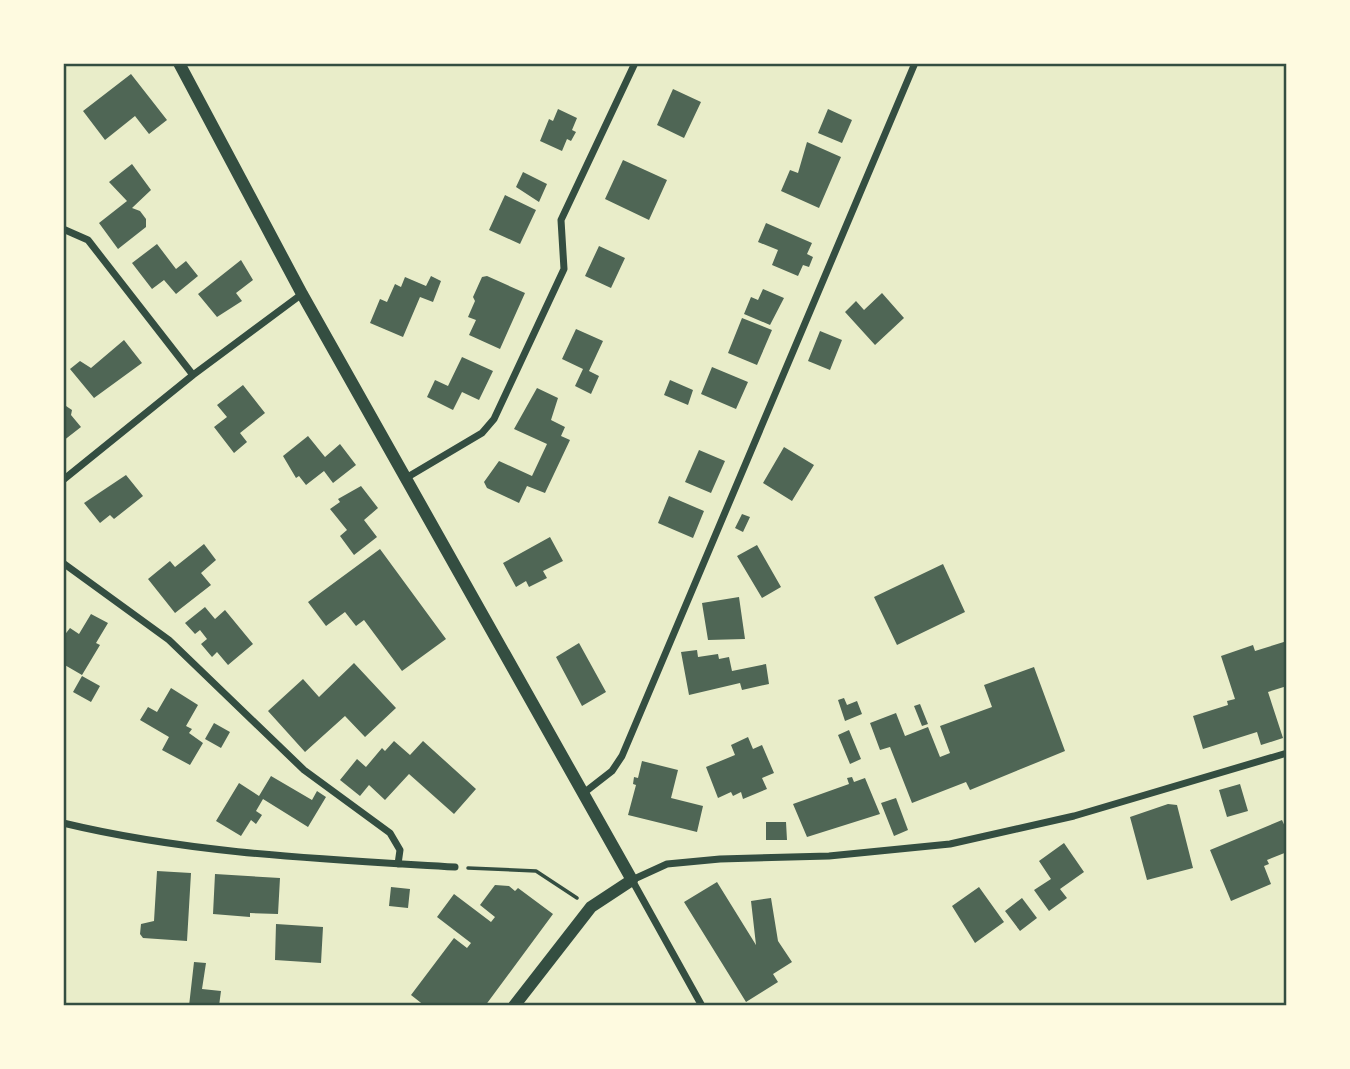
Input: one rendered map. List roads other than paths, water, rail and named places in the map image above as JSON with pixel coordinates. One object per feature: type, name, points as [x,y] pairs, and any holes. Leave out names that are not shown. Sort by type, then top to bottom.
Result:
[{"type":"street","points":[[179,63],[302,294],[585,792],[702,1006]]},
{"type":"street","points":[[406,478],[482,433],[494,419],[564,269],[561,220],[635,63]]},
{"type":"street","points":[[585,792],[612,771],[622,756],[915,63]]},
{"type":"street","points":[[63,229],[88,240],[192,375]]},
{"type":"street","points":[[63,480],[192,375],[302,294]]},
{"type":"street","points":[[63,563],[169,640],[304,770],[390,833],[400,850],[398,864]]},
{"type":"street","points":[[514,1006],[591,907],[632,880],[667,864],[720,859],[829,856],[950,844],[1074,816],[1287,753]]},
{"type":"street","points":[[63,823],[111,835],[257,855],[455,867]]}]
